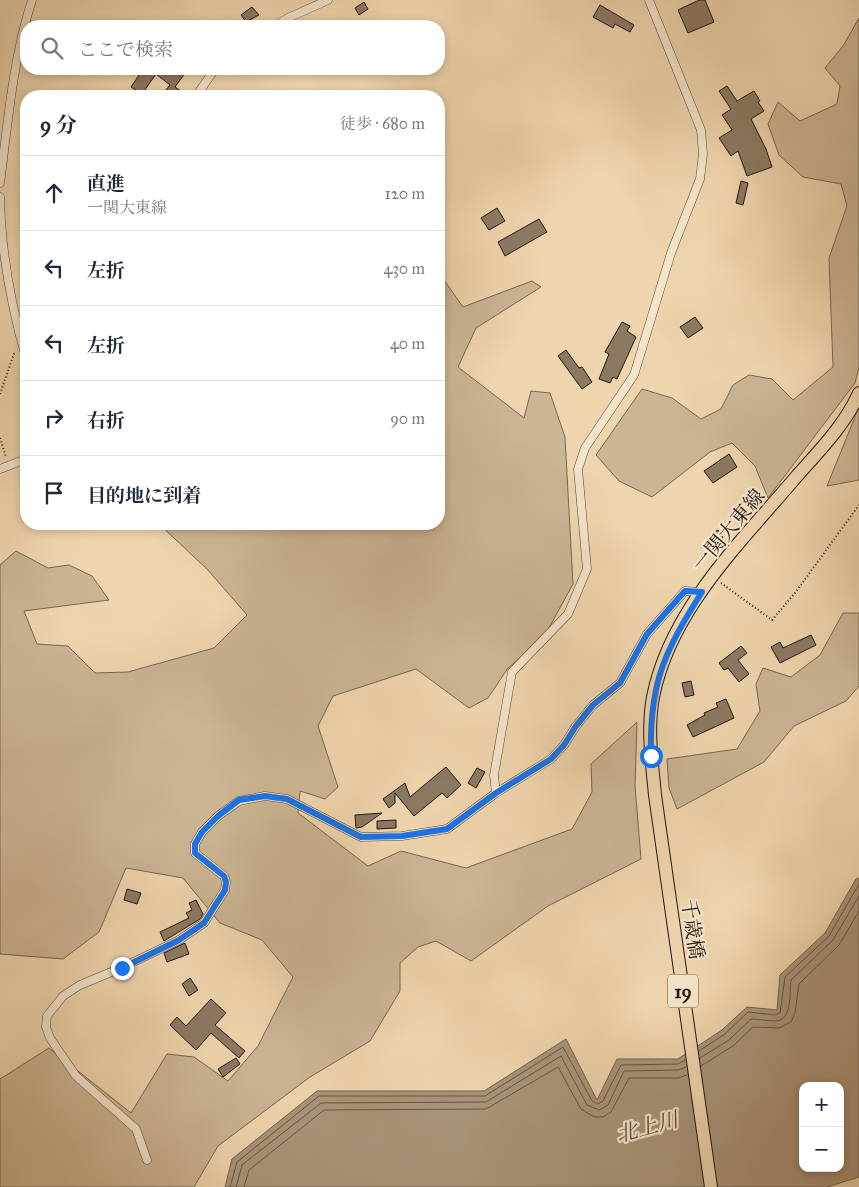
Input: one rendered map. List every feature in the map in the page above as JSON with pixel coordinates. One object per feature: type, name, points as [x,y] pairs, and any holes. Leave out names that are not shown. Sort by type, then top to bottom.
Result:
[{"type":"main road","name":"一関大東線","points":[[655,795],[650,730],[653,697],[662,666],[676,632],[712,576],[841,425],[859,392]]},
{"type":"main road","name":"千歳橋","points":[[655,795],[711,1187]]},
{"type":"street","points":[[26,20],[32,0]]},
{"type":"street","points":[[285,20],[328,0]]},
{"type":"street","points":[[496,793],[494,775],[512,672],[568,614],[587,569],[578,469],[585,448],[634,375],[671,253],[700,179],[704,154],[701,130],[649,0]]},
{"type":"street","points":[[0,183],[14,76],[20,46]]},
{"type":"street","points":[[200,90],[211,75]]},
{"type":"street","points":[[0,197],[1,238],[20,338]]},
{"type":"street","points":[[0,469],[20,461]]},
{"type":"street","points":[[147,1160],[136,1129],[76,1076],[50,1038],[46,1027],[47,1016],[63,996],[80,985],[130,964],[179,940],[204,923],[225,890],[226,882],[224,876],[195,853],[195,844],[202,832],[239,800],[265,796],[287,799],[361,837],[402,836],[447,829],[496,793],[551,759],[564,745],[593,705],[620,683],[647,634],[670,606],[685,591],[702,592]]},
{"type":"path","points":[[0,394],[20,338]]},
{"type":"path","points":[[0,438],[9,466]]},
{"type":"path","points":[[712,576],[772,620],[795,594],[859,504]]},
{"type":"shaded area","points":[[859,18],[859,367],[855,383],[768,498],[755,466],[732,443],[710,452],[652,497],[619,481],[596,455],[642,389],[672,398],[701,419],[721,409],[733,385],[749,375],[772,379],[793,400],[833,367],[829,258],[847,206],[841,184],[803,177],[779,155],[768,124],[778,102],[800,121],[837,104],[840,86],[825,68],[843,46]]},
{"type":"shaded area","points":[[532,281],[541,287],[476,328],[458,367],[524,418],[531,391],[550,393],[565,437],[573,584],[544,637],[508,668],[488,698],[469,708],[416,669],[333,696],[318,726],[338,787],[325,799],[300,791],[298,813],[368,866],[401,851],[466,868],[572,829],[592,792],[591,764],[637,722],[635,786],[641,859],[548,906],[471,961],[436,941],[418,947],[400,963],[400,991],[370,1041],[310,1077],[218,1146],[194,1187],[0,1187],[0,1079],[49,1048],[131,1113],[167,1054],[194,1057],[228,1081],[258,1046],[293,977],[262,940],[220,923],[183,878],[126,868],[99,932],[63,959],[0,954],[0,565],[16,551],[48,568],[69,565],[92,576],[109,600],[24,611],[37,644],[68,646],[95,673],[128,672],[214,648],[247,615],[207,569],[165,530],[445,530],[445,282],[463,307]]},
{"type":"shaded area","points":[[859,407],[859,480],[827,486]]},
{"type":"shaded area","points":[[843,613],[859,613],[859,686],[846,701],[794,726],[764,762],[677,809],[669,788],[667,759],[737,749],[760,711],[756,684],[763,668],[791,677],[820,655]]},
{"type":"water","name":"北上川","points":[[859,878],[859,1177],[827,1187],[225,1187],[232,1159],[317,1091],[484,1091],[566,1039],[597,1100],[617,1059],[678,1059],[722,1030],[747,1007],[777,1010],[780,975],[825,933],[856,879]]},
{"type":"building","points":[[699,0],[705,0],[714,22],[688,33],[678,10]]},
{"type":"building","points":[[364,2],[368,9],[359,15],[355,8]]},
{"type":"building","points":[[600,5],[634,25],[630,32],[615,24],[613,28],[593,17]]},
{"type":"building","points":[[252,7],[259,15],[250,20],[245,20],[241,15]]},
{"type":"building","points":[[139,75],[155,75],[145,90],[136,90],[131,87]]},
{"type":"building","points":[[157,75],[184,75],[175,87],[179,90],[166,90],[170,85]]},
{"type":"building","points":[[727,86],[737,101],[754,91],[760,101],[758,102],[764,111],[751,119],[766,149],[772,167],[747,176],[738,151],[731,156],[719,138],[732,130],[722,115],[731,109],[719,91]]},
{"type":"building","points":[[741,181],[748,183],[743,205],[736,203]]},
{"type":"building","points":[[497,208],[505,221],[489,230],[481,218]]},
{"type":"building","points":[[539,219],[547,232],[505,256],[498,242]]},
{"type":"building","points":[[695,317],[703,328],[688,338],[680,327]]},
{"type":"building","points":[[622,322],[630,326],[627,331],[636,337],[617,379],[613,377],[610,383],[599,379],[609,354],[605,352]]},
{"type":"building","points":[[566,350],[579,368],[582,367],[592,382],[582,389],[558,356]]},
{"type":"building","points":[[729,454],[737,467],[713,483],[704,471]]},
{"type":"building","points":[[718,530],[723,538],[716,543],[710,535]]},
{"type":"building","points":[[811,635],[816,645],[780,663],[771,647],[780,642],[783,648]]},
{"type":"building","points":[[741,646],[747,653],[738,660],[749,674],[739,682],[728,668],[724,670],[719,663]]},
{"type":"building","points":[[691,681],[694,695],[685,697],[682,683]]},
{"type":"building","points":[[726,699],[734,718],[693,737],[687,725],[705,715],[704,713],[718,707],[716,703]]},
{"type":"building","points":[[446,767],[461,785],[447,798],[442,793],[414,816],[395,793],[395,803],[389,808],[383,799],[405,783],[410,797]]},
{"type":"building","points":[[477,768],[485,772],[476,788],[468,783]]},
{"type":"building","points":[[382,813],[362,827],[356,828],[355,815]]},
{"type":"building","points":[[396,820],[396,828],[377,829],[377,821]]},
{"type":"building","points":[[127,889],[141,893],[137,904],[124,900]]},
{"type":"building","points":[[196,900],[203,914],[200,919],[164,941],[160,932],[189,918],[186,913],[192,910],[189,903]]},
{"type":"building","points":[[185,943],[189,954],[167,962],[164,953]]},
{"type":"building","points":[[190,978],[198,990],[189,996],[182,984]]},
{"type":"building","points":[[211,999],[226,1013],[215,1025],[245,1051],[239,1058],[211,1033],[196,1050],[170,1025],[177,1017],[186,1026]]},
{"type":"building","points":[[236,1058],[240,1064],[223,1077],[218,1069]]},
{"type":"route","points":[[122,968],[179,940],[204,923],[225,890],[226,882],[224,876],[195,853],[195,844],[202,832],[218,816],[239,800],[265,796],[287,799],[361,837],[402,836],[447,829],[496,793],[551,759],[564,745],[593,705],[620,683],[647,634],[670,606],[685,591],[702,592],[676,632],[662,666],[653,697],[650,730],[651,756]]}]
